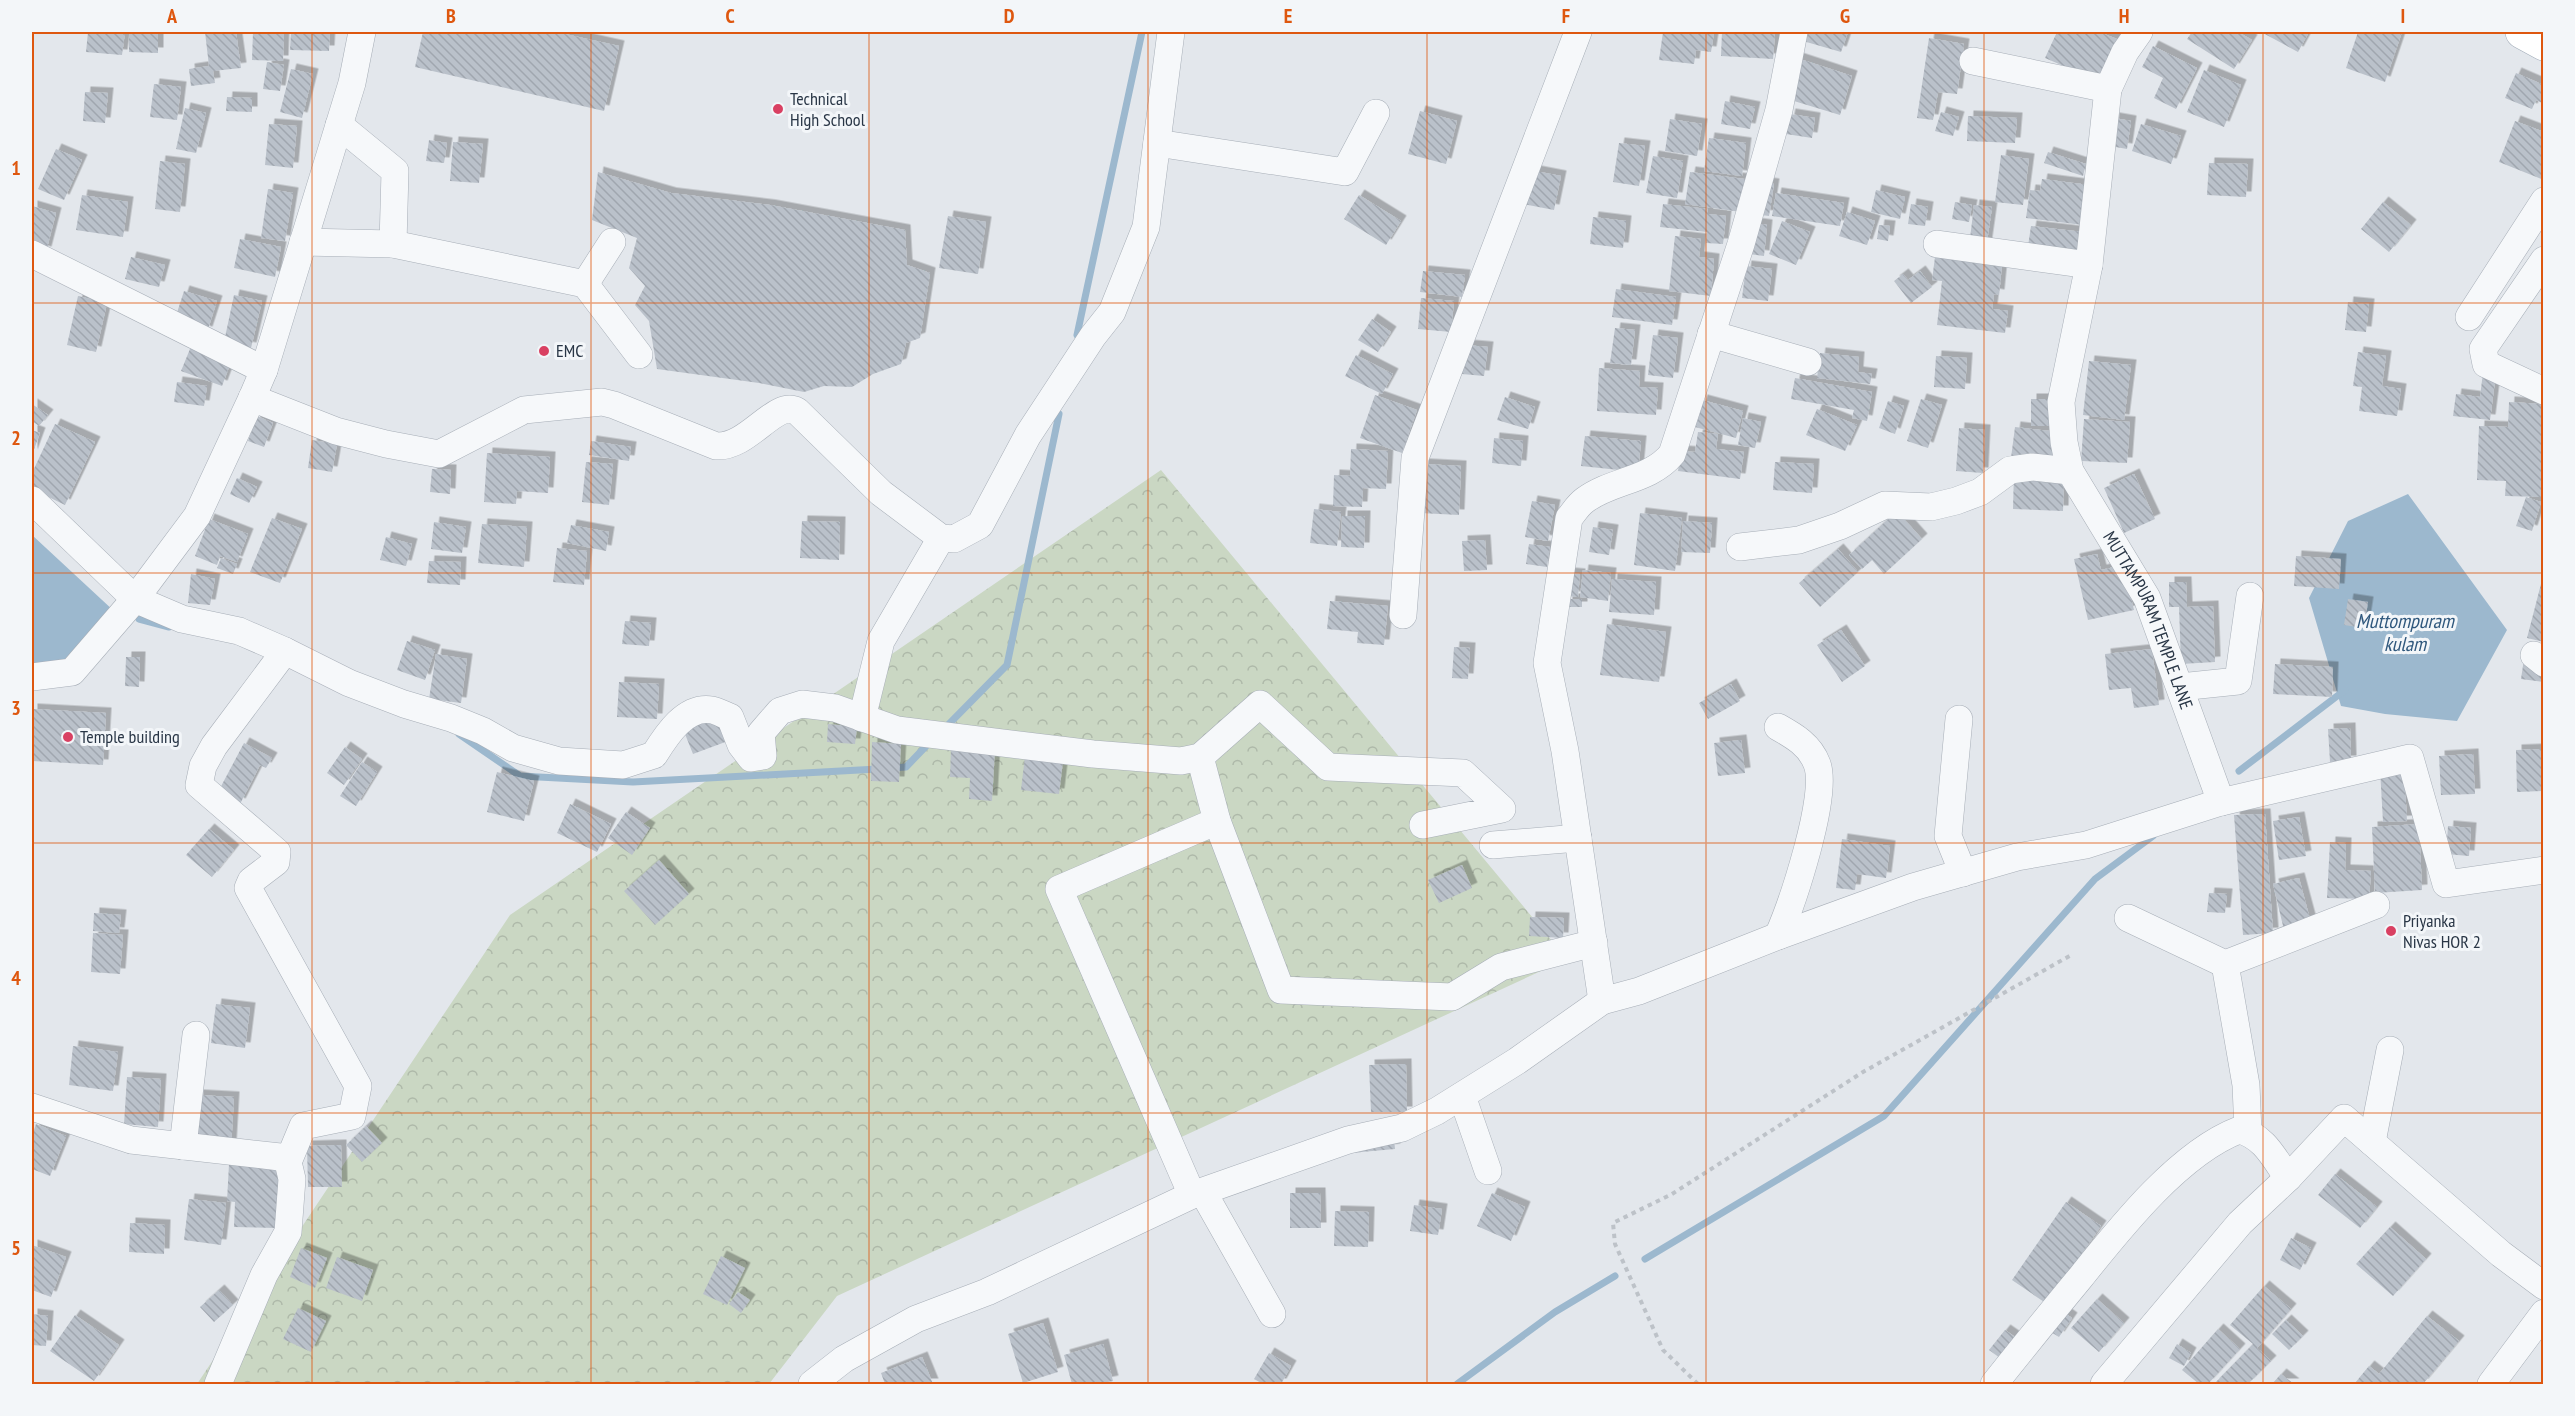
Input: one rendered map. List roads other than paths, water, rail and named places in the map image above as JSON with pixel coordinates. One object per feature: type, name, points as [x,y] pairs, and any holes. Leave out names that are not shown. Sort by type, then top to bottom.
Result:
[{"type":"main road","points":[[2522,32],[2544,44]]},
{"type":"street","points":[[32,677],[72,672],[135,599],[197,516],[264,370],[352,83],[362,32]]},
{"type":"street","points":[[252,398],[336,431],[386,444],[440,454],[524,410],[602,402],[716,446],[724,447],[737,443],[780,410],[789,408],[797,411],[881,493],[941,538],[954,539],[980,525],[1028,435],[1093,336],[1112,312],[1146,227],[1171,32]]},
{"type":"street","points":[[1403,615],[1415,458],[1578,32]]},
{"type":"street","points":[[1602,1001],[1565,751],[1547,663],[1569,518],[1582,501],[1597,492],[1661,467],[1672,454],[1741,244],[1779,110],[1794,32]]},
{"type":"street","name":"MUTTAMPURAM TEMPLE LANE","points":[[2139,32],[2125,52],[2108,89],[2089,265],[2061,402],[2064,442],[2070,471],[2147,598],[2221,802]]},
{"type":"street","points":[[1972,61],[2108,89]]},
{"type":"street","points":[[1157,143],[1345,172],[1376,113]]},
{"type":"street","points":[[339,125],[395,171],[393,244]]},
{"type":"street","points":[[2469,317],[2544,201]]},
{"type":"street","points":[[303,242],[393,244],[585,284],[639,355]]},
{"type":"street","points":[[585,284],[612,242]]},
{"type":"street","points":[[1937,244],[2089,265]]},
{"type":"street","points":[[32,254],[264,370]]},
{"type":"street","points":[[2544,260],[2483,349],[2486,364],[2544,391]]},
{"type":"street","points":[[1711,334],[1808,362]]},
{"type":"street","points":[[1740,547],[1799,540],[1840,526],[1885,506],[1931,507],[1956,501],[1980,492],[2010,470],[2032,467],[2070,471]]},
{"type":"street","points":[[32,500],[135,599],[182,619],[239,631],[349,683],[404,705],[451,718],[483,731],[513,748],[559,761],[613,765],[633,762],[654,754],[667,733],[690,713],[711,709],[730,717],[741,745],[751,758],[763,756],[761,733],[780,711],[802,704],[835,708],[897,730],[1104,755],[1180,761],[1200,757],[1260,704],[1328,767],[1463,773],[1502,808],[1424,825]]},
{"type":"street","points":[[862,718],[881,641],[941,538]]},
{"type":"street","points":[[2180,687],[2238,681],[2250,597]]},
{"type":"street","points":[[218,1384],[264,1275],[288,1232],[292,1179],[288,1162],[303,1126],[352,1116],[358,1086],[248,888],[252,881],[276,862],[277,852],[199,785],[203,766],[214,746],[285,651]]},
{"type":"street","points":[[1959,719],[1948,836],[1963,873]]},
{"type":"street","points":[[1778,727],[1795,736],[1810,750],[1818,766],[1818,792],[1812,828],[1788,912],[1778,936]]},
{"type":"street","points":[[1200,757],[1217,821],[1281,990],[1452,997],[1501,967],[1594,944]]},
{"type":"street","points":[[812,1384],[844,1359],[916,1319],[987,1292],[1197,1193],[1348,1140],[1402,1128],[1462,1096],[1517,1061],[1602,1001],[1639,991],[1873,901],[1963,873],[2017,857],[2086,845],[2221,802],[2410,758],[2446,884],[2544,870]]},
{"type":"street","points":[[1217,821],[1059,890],[1197,1193],[1272,1314]]},
{"type":"street","points":[[1493,845],[1578,838]]},
{"type":"street","points":[[2128,918],[2225,964],[2376,905]]},
{"type":"street","points":[[2225,964],[2246,1085],[2248,1132]]},
{"type":"street","points":[[183,1146],[196,1035]]},
{"type":"street","points":[[2372,1142],[2390,1050]]},
{"type":"street","points":[[1462,1096],[1488,1171]]},
{"type":"street","points":[[32,1107],[131,1140],[280,1157],[288,1162]]},
{"type":"street","points":[[2104,1384],[2240,1223],[2288,1178],[2344,1118],[2501,1254],[2544,1286]]},
{"type":"street","points":[[1994,1384],[2129,1218],[2173,1173],[2222,1138],[2240,1130],[2260,1139],[2288,1178]]},
{"type":"street","points":[[2491,1384],[2544,1313]]},
{"type":"water","name":"Muttompuram kulam","points":[[2408,494],[2507,630],[2457,721],[2385,714],[2341,706],[2309,598],[2348,521]]},
{"type":"water","points":[[32,535],[115,612],[100,645],[32,677]]},
{"type":"waterway","points":[[1077,335],[1142,32]]},
{"type":"waterway","points":[[945,728],[1007,665],[1059,414]]},
{"type":"waterway","points":[[139,619],[169,627]]},
{"type":"waterway","points":[[2239,771],[2345,690]]},
{"type":"waterway","points":[[459,734],[520,776],[633,782],[878,769]]},
{"type":"waterway","points":[[892,768],[906,767],[930,742]]},
{"type":"waterway","points":[[1645,1259],[1884,1116],[2095,879],[2153,836]]},
{"type":"waterway","points":[[1457,1384],[1555,1312],[1615,1276]]},
{"type":"place","name":"Technical High School","points":[[778,109]]},
{"type":"place","name":"EMC","points":[[544,351]]},
{"type":"place","name":"Temple building","points":[[68,737]]},
{"type":"place","name":"Priyanka Nivas HOR 2","points":[[2391,931]]}]
